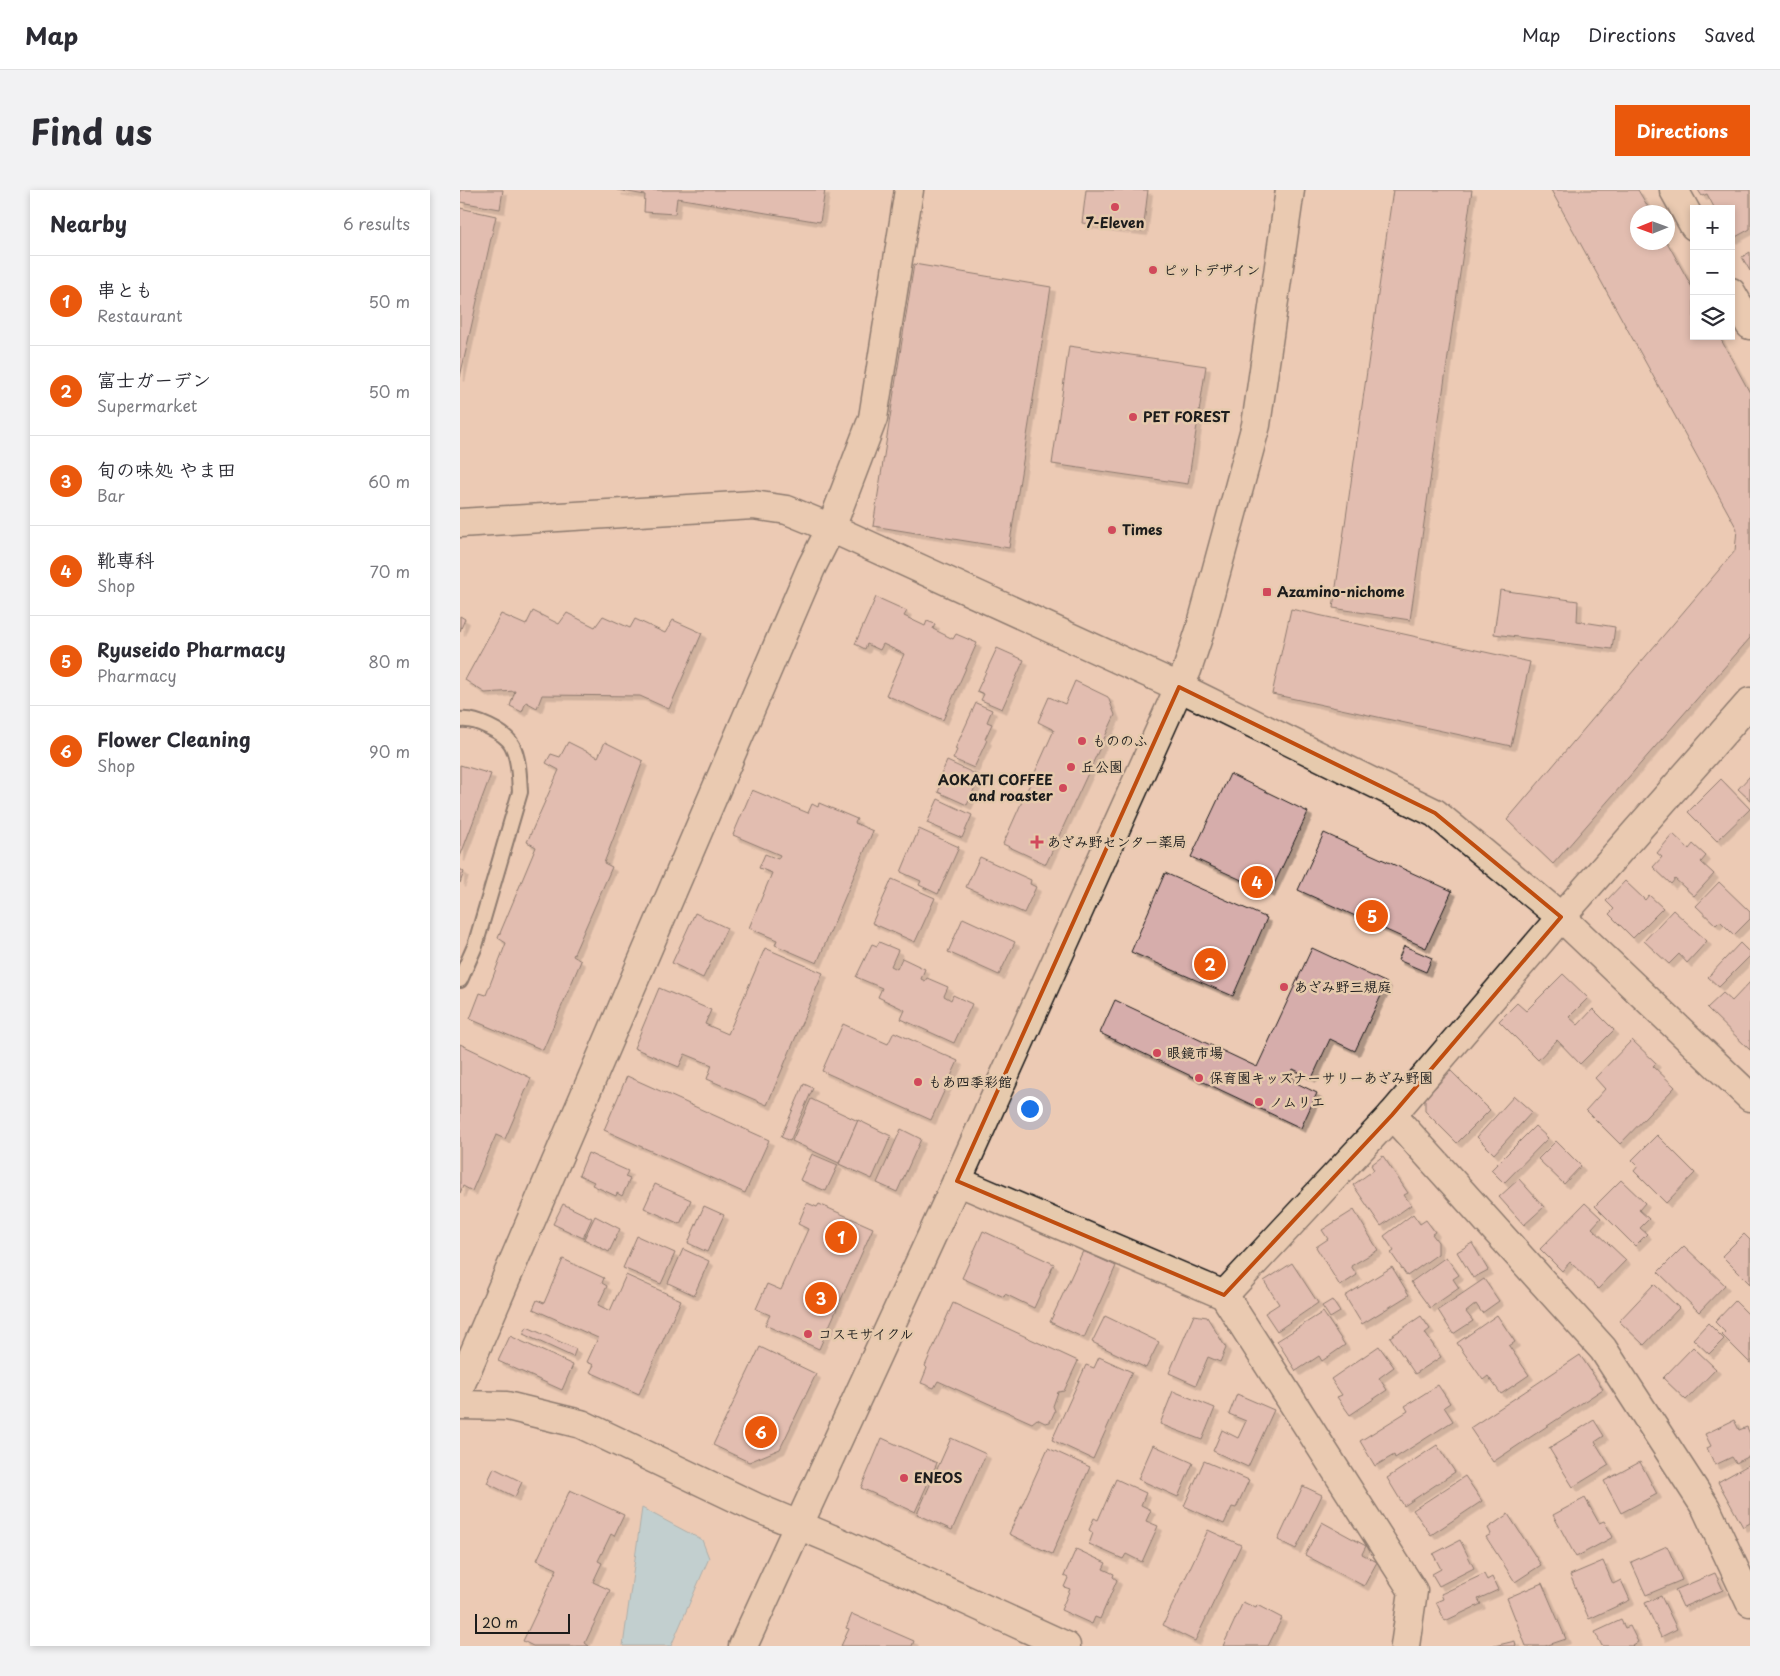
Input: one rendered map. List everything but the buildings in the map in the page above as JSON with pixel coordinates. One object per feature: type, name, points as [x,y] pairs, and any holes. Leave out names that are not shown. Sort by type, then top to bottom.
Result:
[{"type":"street","points":[[460,1386],[811,568],[831,528],[874,418],[909,190]]},
{"type":"street","points":[[743,1646],[957,1181],[1179,687],[1200,631],[1256,425],[1290,190]]},
{"type":"street","points":[[1674,190],[1690,219]]},
{"type":"street","points":[[1733,295],[1750,325]]},
{"type":"street","points":[[460,523],[753,505],[788,510],[831,528],[1179,687],[1435,813],[1562,917],[1750,1097]]},
{"type":"street","points":[[1224,1295],[1392,1115],[1750,702]]},
{"type":"street","points":[[1392,1115],[1603,1349],[1706,1508],[1750,1602]]},
{"type":"street","points":[[957,1181],[1224,1295],[1413,1591],[1405,1646]]},
{"type":"street","points":[[460,1405],[507,1406],[580,1424],[798,1526],[839,1542],[1066,1646]]},
{"type":"lane","points":[[460,720],[465,719],[488,725],[512,744],[519,769],[520,792],[475,946],[460,980]]},
{"type":"highlighted area","points":[[1179,687],[1435,813],[1561,917],[1392,1115],[1224,1295],[957,1181]]},
{"type":"water","points":[[642,1508],[702,1540],[709,1558],[671,1646],[623,1646]]},
{"type":"place","name":"7-Eleven","points":[[1115,207]]},
{"type":"place","name":"ピットデザイン","points":[[1153,270]]},
{"type":"place","name":"PET FOREST","points":[[1133,417]]},
{"type":"place","name":"Times","points":[[1112,530]]},
{"type":"place","name":"Azamino-nichome","points":[[1267,592]]},
{"type":"place","name":"もののふ","points":[[1082,741]]},
{"type":"place","name":"丘公園","points":[[1071,767]]},
{"type":"place","name":"AOKATI COFFEE and roaster","points":[[1063,788]]},
{"type":"place","name":"あざみ野センター薬局","points":[[1037,842]]},
{"type":"place","name":"靴専科","points":[[1257,882]]},
{"type":"place","name":"Ryuseido Pharmacy","points":[[1372,916]]},
{"type":"place","name":"富士ガーデン","points":[[1210,964]]},
{"type":"place","name":"あざみ野三規庭","points":[[1284,987]]},
{"type":"place","name":"眼鏡市場","points":[[1157,1053]]},
{"type":"place","name":"保育園キッズナーサリーあざみ野園","points":[[1199,1078]]},
{"type":"place","name":"もあ四季彩館","points":[[918,1082]]},
{"type":"place","name":"ノムリエ","points":[[1259,1102]]},
{"type":"place","name":"串とも","points":[[841,1237]]},
{"type":"place","name":"旬の味処 やま田","points":[[821,1298]]},
{"type":"place","name":"コスモサイクル","points":[[808,1334]]},
{"type":"place","name":"Flower Cleaning","points":[[761,1432]]},
{"type":"place","name":"ENEOS","points":[[904,1478]]}]
